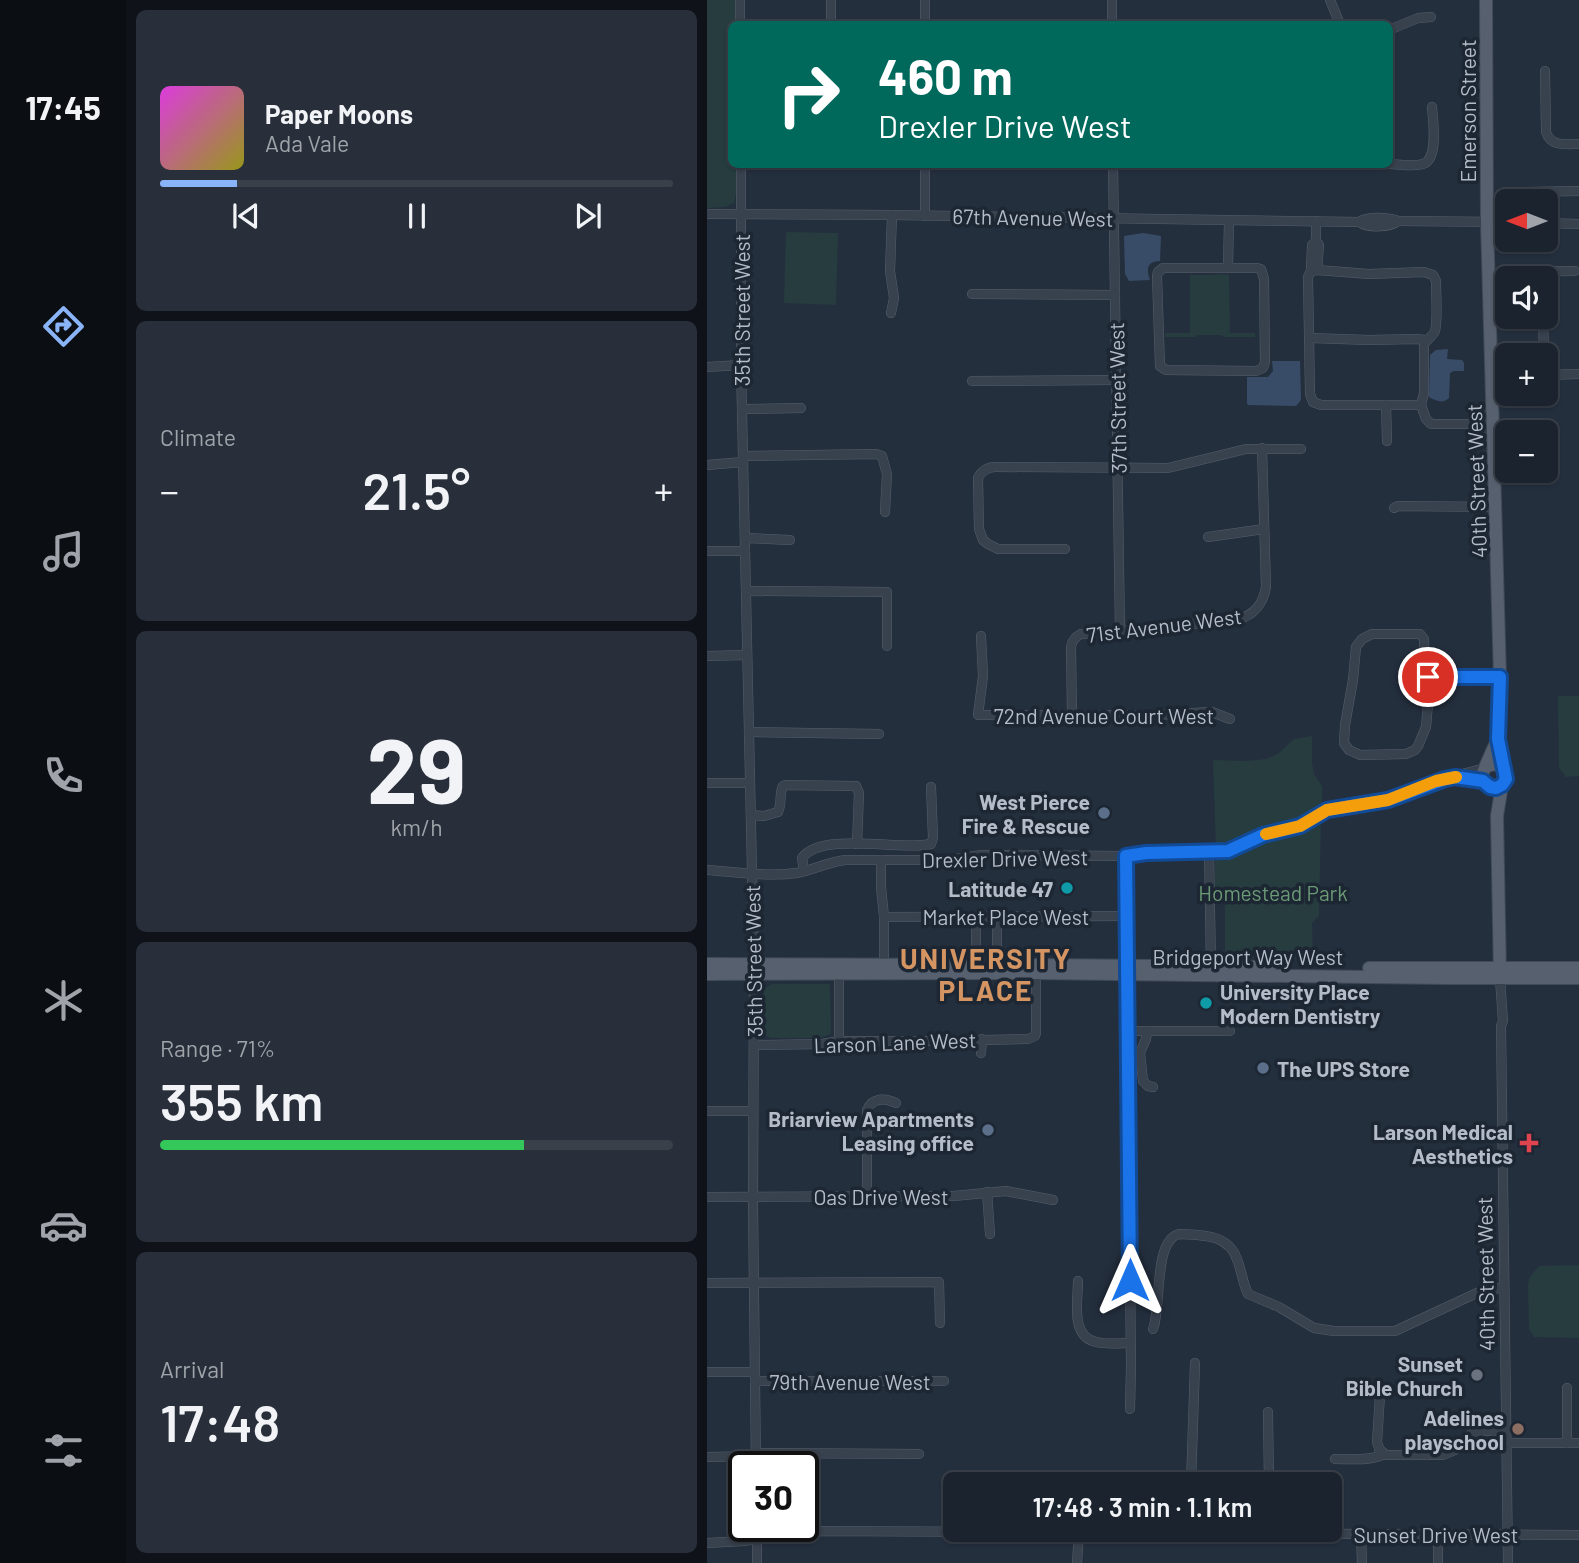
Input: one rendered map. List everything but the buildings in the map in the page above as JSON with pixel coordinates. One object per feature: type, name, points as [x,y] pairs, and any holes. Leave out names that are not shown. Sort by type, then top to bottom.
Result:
[{"type":"main road","name":"Emerson Street","points":[[1486,0],[1487,222]]},
{"type":"main road","name":"40th Street West","points":[[1487,222],[1500,677],[1498,739],[1504,769]]},
{"type":"main road","name":"40th Street West","points":[[1497,816],[1485,775],[1498,739]]},
{"type":"main road","points":[[1496,764],[1504,769],[1506,779],[1502,785],[1493,788],[1485,775],[1496,764]]},
{"type":"main road","name":"40th Street West","points":[[1500,974],[1497,816],[1502,785]]},
{"type":"main road","name":"Bridgeport Way West","points":[[707,964],[839,974],[976,965],[1128,970],[1500,974],[1579,968]]},
{"type":"main road","name":"Bridgeport Way West","points":[[707,974],[754,969],[1036,973],[1211,966],[1579,978]]},
{"type":"street","points":[[740,0],[740,21]]},
{"type":"street","points":[[831,0],[831,21]]},
{"type":"street","points":[[925,0],[925,21]]},
{"type":"street","points":[[1112,0],[1112,21]]},
{"type":"street","points":[[1330,0],[1339,21]]},
{"type":"street","points":[[1393,28],[1431,17]]},
{"type":"street","points":[[1545,71],[1547,137],[1554,143],[1579,144]]},
{"type":"street","points":[[1393,164],[1421,164],[1430,158],[1433,151],[1432,107]]},
{"type":"street","name":"35th Street West","points":[[741,168],[741,365],[754,969],[756,1451]]},
{"type":"street","points":[[925,168],[925,216]]},
{"type":"street","name":"37th Street West","points":[[1113,168],[1120,632]]},
{"type":"street","points":[[1558,191],[1579,191]]},
{"type":"street","name":"67th Avenue West","points":[[707,214],[1495,222]]},
{"type":"street","points":[[891,313],[894,298],[890,271],[892,215]]},
{"type":"street","points":[[1228,267],[1229,220]]},
{"type":"street","points":[[1316,221],[1316,241],[1319,245],[1314,271],[1308,277],[1310,394],[1313,402],[1321,405],[1422,403]]},
{"type":"street","points":[[1558,223],[1579,224]]},
{"type":"street","points":[[1228,267],[1257,268],[1263,272],[1264,367],[1259,370],[1162,368],[1159,363],[1158,272],[1164,268],[1228,267]]},
{"type":"street","points":[[1310,338],[1425,341],[1435,332],[1436,282],[1433,275],[1424,272],[1369,274],[1314,271]]},
{"type":"street","points":[[1558,273],[1575,271]]},
{"type":"street","points":[[972,294],[1115,295]]},
{"type":"street","points":[[1489,311],[1495,311]]},
{"type":"street","points":[[1425,341],[1422,403],[1426,419],[1431,424],[1477,425]]},
{"type":"street","points":[[707,367],[741,365]]},
{"type":"street","points":[[1558,374],[1579,374]]},
{"type":"street","points":[[972,381],[1116,380]]},
{"type":"street","points":[[1387,405],[1387,441]]},
{"type":"street","points":[[742,409],[801,408]]},
{"type":"street","points":[[1493,415],[1480,418],[1477,425],[1480,431],[1493,434]]},
{"type":"street","points":[[1208,537],[1264,529],[1262,449]]},
{"type":"street","points":[[1065,549],[998,549],[983,540],[979,529],[980,475],[987,468],[996,467],[1174,467],[1237,450],[1301,449]]},
{"type":"street","points":[[707,465],[743,459],[876,454],[882,456],[887,474],[885,512]]},
{"type":"street","points":[[1394,508],[1496,507]]},
{"type":"street","name":"71st Avenue West","points":[[1072,714],[1071,647],[1077,636],[1237,620],[1252,614],[1261,604],[1265,593],[1264,529]]},
{"type":"street","points":[[745,538],[790,540]]},
{"type":"street","points":[[707,551],[745,551]]},
{"type":"street","points":[[746,591],[887,592],[887,646]]},
{"type":"street","points":[[1372,634],[1423,635],[1428,677],[1426,727],[1415,750],[1406,754],[1360,755],[1349,750],[1344,743],[1345,725],[1358,642],[1372,634]]},
{"type":"street","name":"72nd Avenue Court West","points":[[981,636],[983,676],[978,715],[1155,715],[1212,712],[1230,719]]},
{"type":"street","points":[[707,656],[747,655]]},
{"type":"street","points":[[1428,677],[1500,677]]},
{"type":"street","points":[[749,732],[879,734]]},
{"type":"street","name":"Drexler Drive West","points":[[707,870],[752,874],[804,871],[837,861],[949,860],[982,855],[1126,856],[1228,851],[1263,835],[1300,826],[1327,810],[1388,800],[1436,781],[1485,775]]},
{"type":"street","points":[[707,783],[749,783]]},
{"type":"street","points":[[751,816],[778,812],[781,807],[781,792],[786,785],[856,786],[857,844]]},
{"type":"street","points":[[804,871],[802,858],[806,853],[828,845],[929,845],[933,842],[931,788]]},
{"type":"street","points":[[911,845],[911,860]]},
{"type":"street","points":[[1209,852],[1211,966]]},
{"type":"street","points":[[1126,856],[1130,1409]]},
{"type":"street","points":[[881,860],[884,969]]},
{"type":"street","points":[[976,916],[976,965]]},
{"type":"street","points":[[997,916],[997,965]]},
{"type":"street","name":"Market Place West","points":[[884,917],[1127,916]]},
{"type":"street","name":"Larson Lane West","points":[[754,1045],[822,1044],[839,1041],[1028,1039],[1035,1036],[1036,973]]},
{"type":"street","points":[[839,974],[839,1041]]},
{"type":"street","name":"40th Street West","points":[[1500,974],[1503,998],[1501,1026],[1508,1563]]},
{"type":"street","points":[[1127,1031],[1230,1031]]},
{"type":"street","points":[[1143,1075],[1140,1053],[1147,1031]]},
{"type":"street","points":[[981,1053],[982,1039]]},
{"type":"street","points":[[867,1195],[867,1110],[872,1102],[880,1099],[896,1103]]},
{"type":"street","points":[[707,1111],[753,1111]]},
{"type":"street","name":"Oas Drive West","points":[[707,1196],[954,1195],[1011,1191],[1053,1199]]},
{"type":"street","points":[[987,1192],[990,1234]]},
{"type":"street","points":[[1153,1329],[1157,1314],[1162,1257],[1170,1239],[1177,1234],[1211,1237],[1230,1246],[1235,1253],[1248,1294],[1279,1307],[1317,1329],[1395,1331],[1479,1292],[1504,1287]]},
{"type":"street","points":[[1078,1281],[1078,1320],[1084,1335],[1100,1343],[1131,1343]]},
{"type":"street","points":[[707,1283],[939,1282],[940,1323]]},
{"type":"street","points":[[1191,1472],[1195,1363]]},
{"type":"street","name":"79th Avenue West","points":[[707,1372],[755,1377],[944,1381]]},
{"type":"street","points":[[1335,1459],[1380,1456],[1377,1442],[1380,1395],[1361,1384]]},
{"type":"street","points":[[1567,1388],[1567,1443]]},
{"type":"street","points":[[1268,1412],[1269,1472]]},
{"type":"street","points":[[1379,1448],[1387,1455],[1443,1455],[1455,1450],[1472,1433],[1506,1430]]},
{"type":"street","points":[[1507,1443],[1579,1443]]},
{"type":"street","points":[[819,1454],[919,1454]]},
{"type":"street","points":[[707,1457],[728,1456]]},
{"type":"street","name":"Sunset Drive West","points":[[819,1531],[943,1531]]},
{"type":"street","name":"Sunset Drive West","points":[[1342,1534],[1579,1535]]},
{"type":"street","points":[[1361,1534],[1362,1563]]},
{"type":"street","points":[[1438,1534],[1438,1563]]},
{"type":"street","name":"Sunset Drive West","points":[[707,1543],[739,1542]]},
{"type":"street","points":[[757,1542],[757,1563]]},
{"type":"street","points":[[1077,1563],[1078,1542]]},
{"type":"green space","points":[[707,0],[735,0],[736,21],[728,21],[728,168],[737,168],[737,189],[734,203],[725,207],[707,208]]},
{"type":"green space","points":[[786,232],[838,233],[836,305],[784,303]]},
{"type":"green space","points":[[1190,275],[1229,275],[1230,333],[1255,333],[1255,337],[1165,337],[1165,333],[1190,333]]},
{"type":"green space","points":[[1558,696],[1579,696],[1579,776],[1566,777],[1559,768]]},
{"type":"green space","name":"Homestead Park","points":[[1312,736],[1312,764],[1314,774],[1322,786],[1322,806],[1296,819],[1266,825],[1235,841],[1216,846],[1213,760],[1267,759],[1279,753],[1294,739]]},
{"type":"green space","name":"Homestead Park","points":[[1321,816],[1319,916],[1312,923],[1313,959],[1225,958],[1225,896],[1215,895],[1215,858],[1230,857],[1271,838],[1303,831]]},
{"type":"green space","points":[[772,984],[830,984],[831,1034],[820,1038],[771,1038],[762,1034],[764,989]]},
{"type":"green space","points":[[1579,1265],[1579,1338],[1534,1337],[1529,1329],[1530,1277],[1539,1266]]},
{"type":"water","points":[[1143,233],[1161,236],[1160,261],[1152,262],[1149,266],[1150,280],[1129,281],[1125,274],[1124,236]]},
{"type":"water","points":[[1448,349],[1447,359],[1462,360],[1464,371],[1450,373],[1449,398],[1439,401],[1429,397],[1430,355],[1436,350]]},
{"type":"water","points":[[1272,361],[1300,361],[1301,400],[1296,406],[1248,405],[1247,377],[1268,377],[1273,371]]},
{"type":"slow traffic","points":[[1266,834],[1300,826],[1327,810],[1388,800],[1436,781],[1456,777]]},
{"type":"place","name":"West Pierce Fire & Rescue","points":[[1104,813]]},
{"type":"place","name":"Latitude 47","points":[[1067,888]]},
{"type":"place","name":"University Place Modern Dentistry","points":[[1206,1003]]},
{"type":"place","name":"The UPS Store","points":[[1263,1068]]},
{"type":"place","name":"Briarview Apartments Leasing office","points":[[988,1130]]},
{"type":"place","name":"Larson Medical Aesthetics","points":[[1529,1143]]},
{"type":"place","name":"Sunset Bible Church","points":[[1477,1375]]},
{"type":"place","name":"Adelines playschool","points":[[1518,1429]]},
{"type":"district","name":"UNIVERSITY PLACE","points":[[986,974]]},
{"type":"route","points":[[1130,1280],[1126,856],[1228,851],[1263,835],[1300,826],[1327,810],[1388,800],[1429,783],[1455,777],[1483,781],[1493,788],[1499,787],[1506,779],[1498,739],[1500,677],[1428,677]]}]
